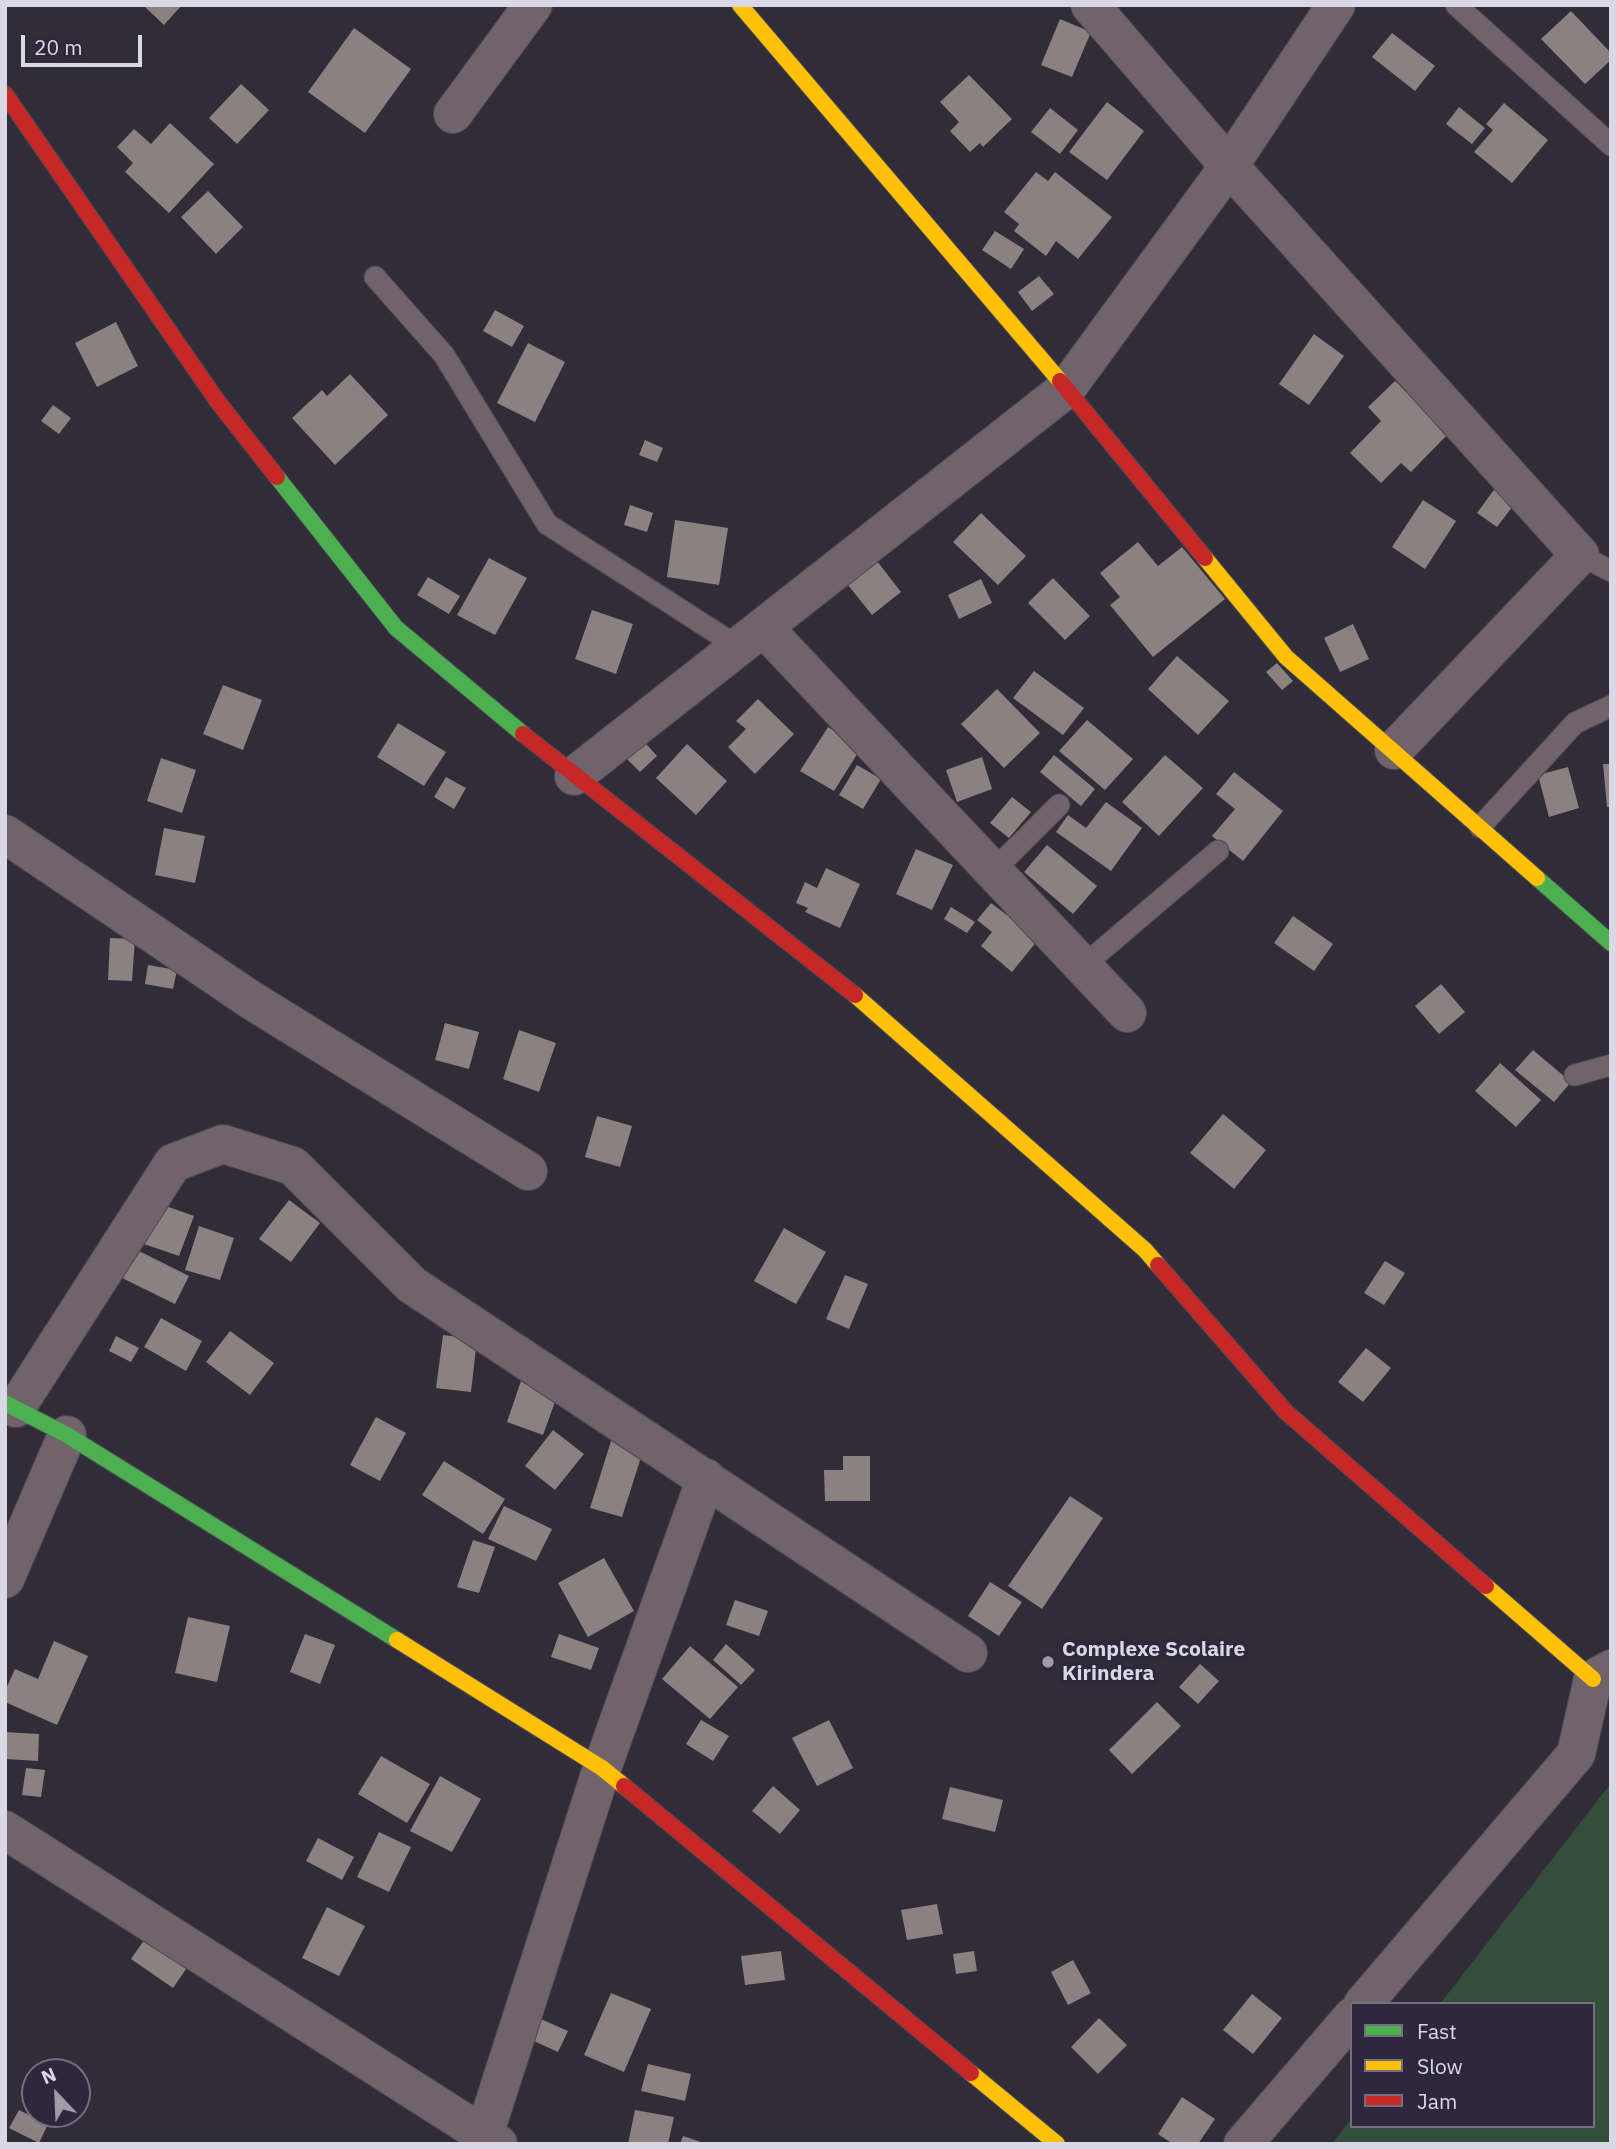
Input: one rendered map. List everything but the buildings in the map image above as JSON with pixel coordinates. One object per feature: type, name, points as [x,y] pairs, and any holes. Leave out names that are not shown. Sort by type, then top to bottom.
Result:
[{"type":"street","points":[[453,114],[533,5]]},
{"type":"street","points":[[740,5],[1066,390],[1286,657],[1611,943]]},
{"type":"street","points":[[1090,5],[1229,166],[1595,563],[1394,750]]},
{"type":"street","points":[[574,776],[1066,390],[1229,166],[1336,5]]},
{"type":"street","points":[[5,94],[218,402],[396,628],[574,776],[826,970],[1145,1250],[1286,1412],[1602,1674],[1576,1754],[1365,2002]]},
{"type":"street","points":[[752,638],[993,871],[1127,1013]]},
{"type":"street","points":[[5,834],[251,1000],[528,1171]]},
{"type":"street","points":[[968,1653],[412,1284],[293,1166],[223,1144],[173,1163],[10,1406],[67,1435],[603,1768],[1057,2144]]},
{"type":"street","points":[[5,1578],[67,1435]]},
{"type":"street","points":[[5,1830],[491,2139],[603,1768],[706,1478]]},
{"type":"street","points":[[1244,2144],[1350,2019]]},
{"type":"lane","points":[[1456,5],[1611,145]]},
{"type":"lane","points":[[375,277],[444,355],[547,524],[752,638]]},
{"type":"lane","points":[[1480,827],[1575,723],[1611,706]]},
{"type":"lane","points":[[993,871],[1059,805]]},
{"type":"lane","points":[[1083,966],[1218,851]]},
{"type":"lane","points":[[1575,1074],[1611,1065]]},
{"type":"green space","points":[[1611,1783],[1611,2144],[1332,2144],[1350,2121],[1350,2128],[1595,2128],[1595,2002],[1442,2002]]},
{"type":"traffic: fast","points":[[277,477],[396,628],[523,734]]},
{"type":"traffic: fast","points":[[1537,878],[1611,943]]},
{"type":"traffic: fast","points":[[5,1403],[67,1435],[397,1640]]},
{"type":"traffic: slow","points":[[740,5],[1060,381]]},
{"type":"traffic: slow","points":[[1205,558],[1286,657],[1537,878]]},
{"type":"traffic: slow","points":[[855,995],[1145,1250],[1158,1265]]},
{"type":"traffic: slow","points":[[1486,1586],[1593,1679]]},
{"type":"traffic: slow","points":[[397,1640],[602,1768],[624,1786]]},
{"type":"traffic: slow","points":[[971,2073],[1057,2144]]},
{"type":"traffic: jam","points":[[5,94],[218,402],[277,477]]},
{"type":"traffic: jam","points":[[1060,381],[1205,558]]},
{"type":"traffic: jam","points":[[523,734],[855,995]]},
{"type":"traffic: jam","points":[[1158,1265],[1286,1412],[1486,1586]]},
{"type":"traffic: jam","points":[[624,1786],[971,2073]]},
{"type":"place","name":"Complexe Scolaire Kirindera","points":[[1048,1662]]}]
